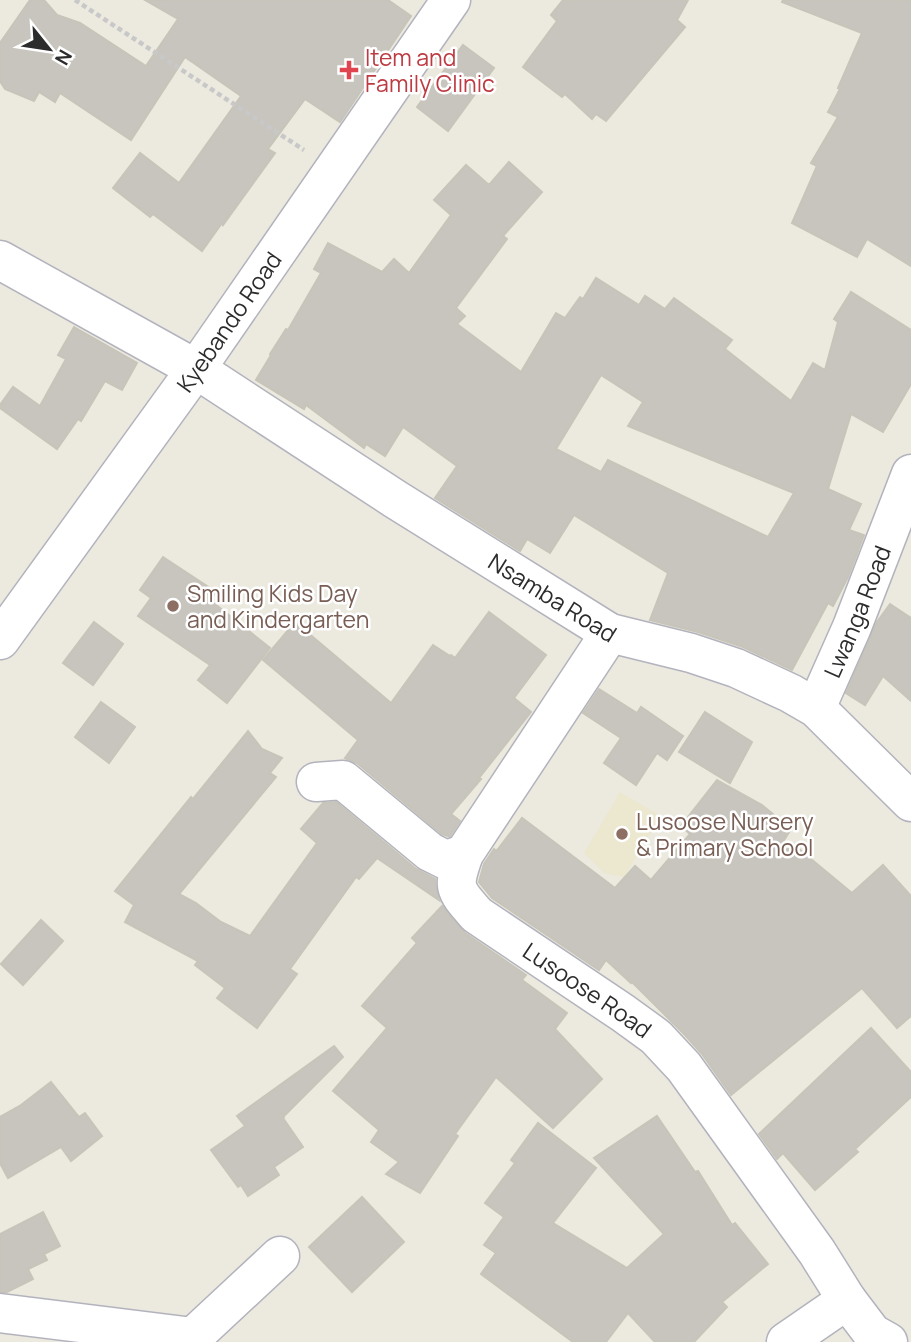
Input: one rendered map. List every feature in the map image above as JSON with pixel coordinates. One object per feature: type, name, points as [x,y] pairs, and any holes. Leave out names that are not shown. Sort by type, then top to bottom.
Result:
[{"type":"street","name":"Kyebando Road","points":[[0,640],[196,369],[451,0]]},
{"type":"street","name":"Nsamba Road","points":[[0,260],[196,369],[610,633],[736,667],[790,693],[816,709],[911,802]]},
{"type":"street","name":"Lwanga Road","points":[[816,709],[903,521],[911,474]]},
{"type":"street","name":"Lusoose Road","points":[[610,633],[464,854],[456,877],[459,895],[478,915],[656,1037],[684,1067],[872,1333],[888,1342]]},
{"type":"street","points":[[316,782],[343,780],[430,852],[446,860],[464,854]]},
{"type":"street","points":[[0,1313],[193,1337],[280,1256]]},
{"type":"street","points":[[786,1342],[847,1300]]},
{"type":"path","points":[[75,0],[334,170]]},
{"type":"shaded area","name":"Lusoose Nursery & Primary School","points":[[620,792],[661,816],[624,877],[604,873],[584,853]]},
{"type":"building","points":[[30,0],[44,0],[57,15],[80,23],[146,66],[178,19],[145,0],[388,0],[411,16],[340,122],[305,99],[268,149],[275,153],[202,251],[153,214],[150,217],[113,188],[140,153],[179,183],[241,96],[185,57],[131,140],[60,93],[55,102],[39,92],[34,101],[5,89],[0,81],[0,43]]},
{"type":"building","points":[[563,0],[688,0],[677,20],[685,27],[606,121],[596,114],[592,119],[565,94],[562,97],[523,67],[557,21],[551,15]]},
{"type":"building","points":[[911,0],[911,266],[867,239],[857,257],[792,223],[817,166],[811,163],[838,117],[828,112],[862,33],[782,2]]},
{"type":"building","points":[[463,45],[494,68],[448,131],[417,107]]},
{"type":"building","points":[[509,162],[542,192],[503,236],[507,239],[456,308],[465,316],[457,324],[521,372],[556,313],[565,318],[580,297],[583,299],[596,278],[639,305],[645,296],[665,309],[674,298],[732,340],[725,349],[791,401],[813,363],[825,370],[838,322],[834,319],[851,292],[911,330],[911,384],[883,432],[851,414],[828,489],[861,504],[849,530],[864,535],[848,577],[833,606],[828,603],[792,670],[743,647],[650,620],[668,573],[574,515],[550,553],[527,539],[520,551],[435,498],[457,466],[403,427],[385,456],[366,444],[364,448],[306,405],[304,409],[256,380],[321,273],[314,269],[328,243],[382,272],[394,259],[409,273],[451,215],[434,200],[466,165],[489,185]],"holes":[[[601,375],[643,402],[628,426],[794,493],[768,537],[608,460],[601,472],[556,449]]]},
{"type":"building","points":[[74,327],[137,363],[122,390],[105,381],[81,421],[78,419],[57,449],[0,408],[0,405],[13,387],[40,406],[66,359],[58,355]]},
{"type":"building","points":[[163,557],[216,592],[210,600],[270,648],[227,703],[198,680],[210,665],[138,616],[151,598],[140,590]]},
{"type":"building","points":[[890,604],[911,618],[911,701],[883,676],[865,705],[846,693],[877,622]]},
{"type":"building","points":[[489,612],[546,655],[514,698],[531,712],[451,814],[460,821],[450,836],[442,834],[357,763],[345,758],[358,740],[263,660],[295,622],[391,703],[433,645],[455,658]]},
{"type":"building","points":[[94,622],[123,644],[93,685],[63,663]]},
{"type":"building","points":[[599,689],[637,713],[641,707],[683,736],[667,760],[657,753],[636,785],[604,763],[621,738],[583,713]]},
{"type":"building","points":[[101,702],[135,727],[109,763],[75,737]]},
{"type":"building","points":[[705,712],[752,742],[730,783],[679,752]]},
{"type":"building","points":[[248,731],[262,749],[282,758],[270,773],[276,777],[179,894],[221,922],[250,936],[317,843],[301,829],[323,803],[336,802],[416,869],[435,879],[439,900],[377,858],[359,879],[356,877],[290,969],[297,974],[257,1028],[217,998],[225,988],[195,965],[198,961],[125,922],[134,905],[115,891]]},
{"type":"building","points":[[717,780],[762,805],[791,829],[781,845],[787,850],[793,844],[852,893],[883,865],[911,896],[911,1016],[897,1028],[862,988],[731,1095],[685,1035],[606,960],[599,970],[492,898],[479,882],[484,864],[494,849],[498,849],[522,818],[615,888],[635,866],[651,880],[690,834],[681,826]]},
{"type":"building","points":[[442,906],[465,933],[526,975],[522,980],[567,1013],[555,1029],[602,1079],[553,1128],[496,1077],[455,1134],[458,1136],[420,1193],[386,1174],[399,1162],[371,1142],[379,1130],[333,1091],[387,1028],[362,1006],[417,943],[412,938]]},
{"type":"building","points":[[41,920],[63,941],[23,985],[1,964]]},
{"type":"building","points":[[871,1028],[911,1072],[911,1097],[855,1149],[858,1152],[815,1190],[783,1153],[777,1159],[759,1134]]},
{"type":"building","points":[[334,1046],[343,1057],[285,1115],[282,1114],[303,1147],[274,1167],[279,1175],[248,1196],[241,1185],[238,1187],[211,1150],[245,1126],[237,1116]]},
{"type":"building","points":[[51,1082],[79,1117],[85,1113],[102,1136],[71,1161],[61,1147],[8,1178],[0,1163],[0,1117]]},
{"type":"building","points":[[657,1116],[695,1172],[698,1171],[732,1225],[735,1223],[768,1264],[722,1302],[727,1307],[694,1342],[655,1342],[628,1313],[606,1342],[573,1342],[481,1274],[496,1253],[484,1245],[504,1217],[485,1203],[515,1163],[511,1160],[538,1123],[596,1168],[553,1223],[627,1268],[664,1234],[594,1158]]},
{"type":"building","points":[[362,1197],[404,1242],[352,1292],[309,1247]]},
{"type":"building","points":[[43,1212],[60,1246],[44,1254],[47,1260],[28,1269],[33,1279],[7,1292],[0,1292],[0,1234]]},
{"type":"place","name":"Item and Family Clinic","points":[[349,70]]},
{"type":"place","name":"Smiling Kids Day and Kindergarten","points":[[173,606]]},
{"type":"place","name":"Lusoose Nursery & Primary School","points":[[622,834]]}]
